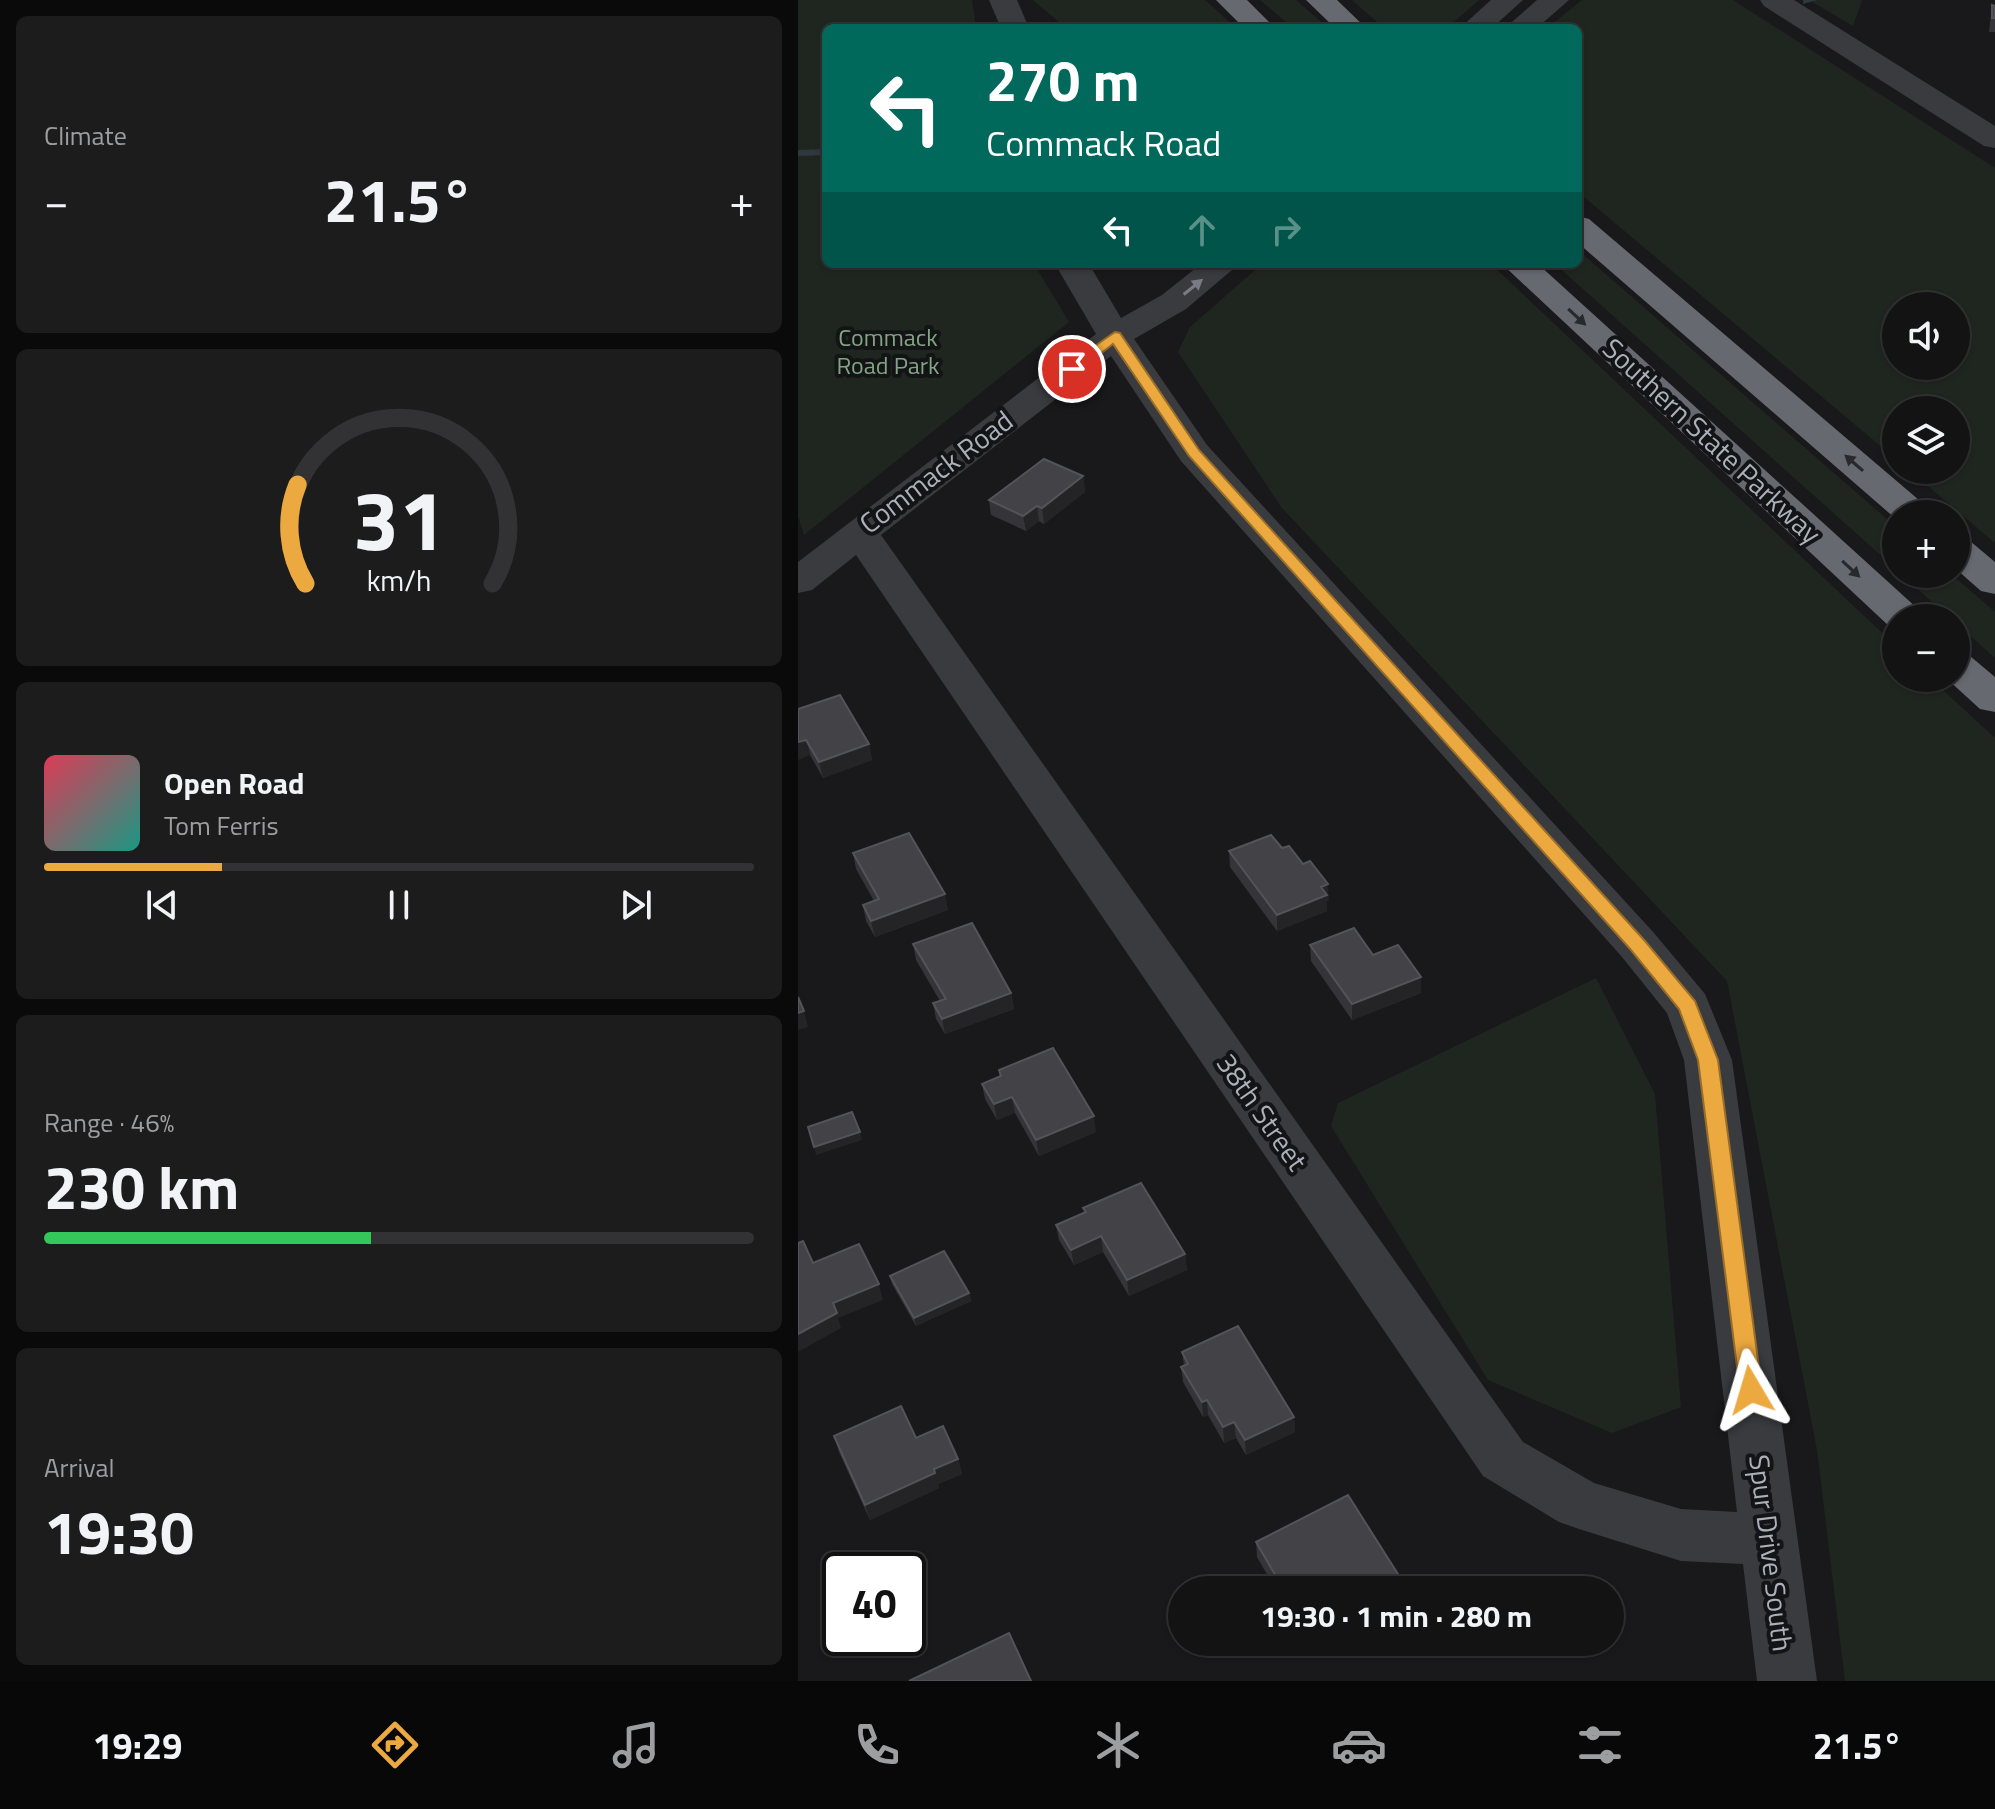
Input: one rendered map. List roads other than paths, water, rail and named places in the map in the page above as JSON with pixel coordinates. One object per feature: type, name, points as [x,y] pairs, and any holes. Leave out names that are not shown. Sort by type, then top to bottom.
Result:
[{"type":"highway","points":[[1230,0],[1257,24]]},
{"type":"highway","points":[[1320,0],[1347,24]]},
{"type":"highway","points":[[1582,229],[1897,500]]},
{"type":"highway","name":"Southern State Parkway","points":[[1523,268],[1889,604]]},
{"type":"highway","points":[[1970,561],[1995,582]]},
{"type":"highway","points":[[1970,677],[1995,699]]},
{"type":"street","points":[[1003,0],[1013,24]]},
{"type":"street","points":[[1479,24],[1509,0]]},
{"type":"street","points":[[1524,24],[1555,0]]},
{"type":"street","points":[[1774,0],[1995,139]]},
{"type":"street","name":"Spur Drive South","points":[[1074,268],[1115,336],[1194,453],[1586,888],[1688,1006],[1708,1060],[1787,1681]]},
{"type":"street","name":"Commack Road","points":[[1115,336],[1167,268]]},
{"type":"street","name":"Commack Road","points":[[798,581],[1115,336],[1174,302],[1217,268]]},
{"type":"street","name":"38th Street","points":[[859,531],[1503,1459],[1579,1504],[1681,1535],[1770,1540]]},
{"type":"waterway","points":[[1806,2],[1813,0]]},
{"type":"waterway","points":[[798,153],[822,152]]},
{"type":"park label","name":"Commack Road Park","points":[[888,352]]}]
